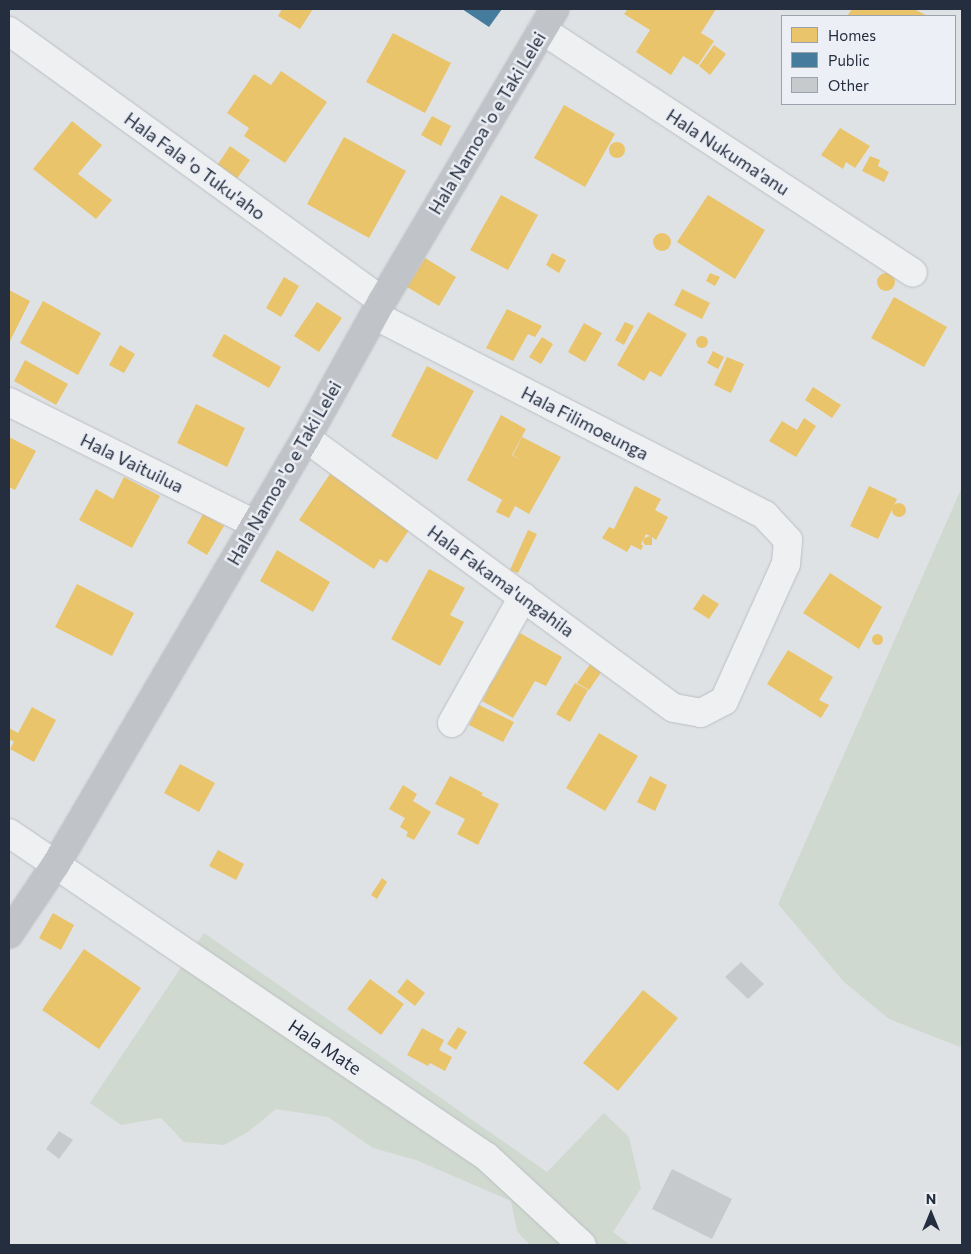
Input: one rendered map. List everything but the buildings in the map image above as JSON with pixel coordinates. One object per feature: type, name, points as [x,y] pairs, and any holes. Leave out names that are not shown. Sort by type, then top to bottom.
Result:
[{"type":"street","name":"Hala Nukuma'anu","points":[[549,19],[913,274]]},
{"type":"street","name":"Hala Namoa 'o e Taki Lelei","points":[[9,934],[56,864],[306,438],[378,308],[549,19]]},
{"type":"street","name":"Hala Fala 'o Tuku'aho","points":[[9,31],[378,308]]},
{"type":"street","name":"Hala Filimoeunga","points":[[378,308],[765,516],[788,540],[786,564],[724,701],[701,713]]},
{"type":"street","name":"Hala Vaituilua","points":[[9,402],[255,524]]},
{"type":"street","name":"Hala Fakama'ungahila","points":[[306,438],[674,708],[701,713]]},
{"type":"street","points":[[452,723],[523,597]]},
{"type":"street","name":"Hala Mate","points":[[9,833],[487,1157],[582,1245]]},
{"type":"shaded area","points":[[962,487],[962,1045],[960,1047],[889,1019],[844,982],[778,904]]},
{"type":"shaded area","points":[[204,933],[547,1172],[604,1113],[629,1137],[641,1188],[613,1232],[630,1245],[530,1245],[517,1231],[511,1201],[416,1160],[373,1148],[328,1117],[276,1109],[248,1132],[224,1145],[184,1142],[161,1118],[121,1125],[90,1103]]}]
